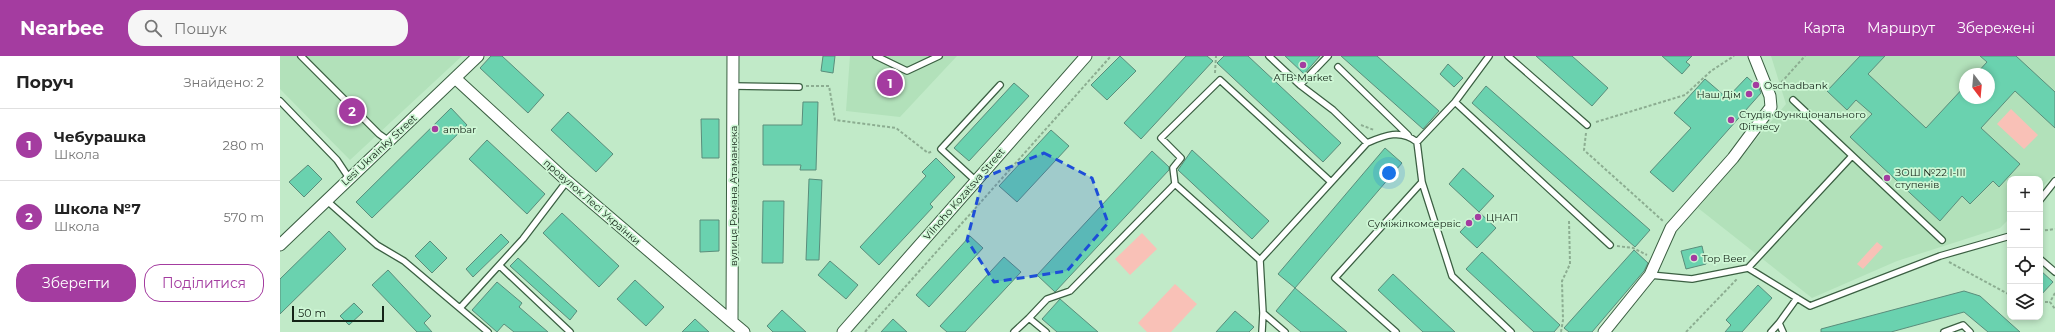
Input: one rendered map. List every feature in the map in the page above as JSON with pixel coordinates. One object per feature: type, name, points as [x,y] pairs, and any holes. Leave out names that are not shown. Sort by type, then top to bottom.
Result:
[{"type":"street","name":"Lesi Ukrainky Street","points":[[280,245],[348,178],[478,56]]},
{"type":"street","name":"вулиця Романа Атаманюка","points":[[732,322],[733,56]]},
{"type":"street","name":"Vilnoho Kozatsva Street","points":[[843,332],[1086,56]]},
{"type":"street","points":[[1604,332],[1650,275],[1671,228],[1733,158],[1771,107],[1770,96],[1754,56]]},
{"type":"street","name":"провулок Лесі Українки","points":[[455,78],[567,181],[732,322]]},
{"type":"street","points":[[732,322],[744,332]]},
{"type":"lane","points":[[301,56],[379,134],[389,141]]},
{"type":"lane","points":[[876,56],[907,71],[939,56]]},
{"type":"lane","points":[[1269,56],[1300,86],[1333,110],[1367,143]]},
{"type":"lane","points":[[1300,86],[1328,56]]},
{"type":"lane","points":[[1417,142],[1455,102],[1488,56]]},
{"type":"lane","points":[[1508,56],[1587,125]]},
{"type":"lane","points":[[1338,67],[1417,142],[1422,182],[1452,276],[1511,332]]},
{"type":"lane","points":[[1262,332],[1263,313],[1260,260],[1175,184],[1173,168],[1182,158],[1161,138],[1220,80],[1332,182]]},
{"type":"lane","points":[[976,181],[941,149],[1000,85]]},
{"type":"lane","points":[[733,86],[799,87]]},
{"type":"lane","points":[[1793,100],[1942,240]]},
{"type":"lane","points":[[280,101],[337,160],[348,178]]},
{"type":"lane","points":[[1455,102],[1568,204],[1610,245]]},
{"type":"lane","points":[[1260,260],[1367,143],[1385,135],[1408,135]]},
{"type":"lane","points":[[1650,275],[1692,279],[1748,268],[1852,156]]},
{"type":"lane","points":[[460,308],[523,240],[567,181]]},
{"type":"lane","points":[[2043,196],[2055,181]]},
{"type":"lane","points":[[1396,332],[1335,278],[1422,182]]},
{"type":"lane","points":[[1014,332],[1047,299],[1070,291],[1175,184]]},
{"type":"lane","points":[[326,200],[377,245],[404,261],[488,332]]},
{"type":"lane","points":[[1748,268],[1810,306],[1940,256],[2007,237]]},
{"type":"lane","points":[[2043,262],[2055,272]]},
{"type":"lane","points":[[500,266],[570,332]]},
{"type":"lane","points":[[1771,332],[1797,298]]},
{"type":"lane","points":[[1263,313],[1286,332]]},
{"type":"lane","points":[[1029,318],[1046,332]]},
{"type":"lane","points":[[1779,323],[1783,332]]},
{"type":"lane","points":[[1944,332],[1963,325],[1970,332]]},
{"type":"path","points":[[865,332],[1111,56]]},
{"type":"path","points":[[1215,76],[1216,56]]},
{"type":"path","points":[[1671,228],[1584,150],[1587,125],[1685,95],[1711,71],[1734,56]]},
{"type":"path","points":[[1770,96],[1805,56]]},
{"type":"path","points":[[799,87],[829,86],[835,120],[896,128],[928,152],[941,149]]},
{"type":"path","points":[[1561,332],[1563,320],[1562,281],[1570,264],[1568,204]]},
{"type":"path","points":[[2043,231],[2055,229]]},
{"type":"path","points":[[1610,245],[1633,248],[1658,260]]},
{"type":"path","points":[[1940,256],[2007,292]]},
{"type":"path","points":[[1686,332],[1748,268]]},
{"type":"path","points":[[2050,302],[2055,293]]},
{"type":"path","points":[[2043,302],[2050,302]]},
{"type":"path","points":[[2050,302],[2055,309]]},
{"type":"highlighted area","points":[[1044,153],[1092,178],[1108,223],[1067,271],[994,282],[967,240],[983,178]]},
{"type":"shaded area","points":[[280,56],[462,56],[350,160],[280,89]]},
{"type":"shaded area","points":[[850,56],[957,56],[900,117],[846,111]]},
{"type":"shaded area","name":"ЗОШ №22 І-ІІІ ступенів","points":[[1771,56],[2055,56],[2055,174],[2043,186],[2043,176],[2007,176],[2007,221],[2000,228],[1897,261],[1812,298],[1698,208],[1786,104]]},
{"type":"shaded area","points":[[2011,109],[2038,135],[2024,149],[1997,124]]},
{"type":"shaded area","points":[[1142,233],[1157,249],[1130,275],[1115,259]]},
{"type":"shaded area","points":[[1877,242],[1883,247],[1863,269],[1857,264]]},
{"type":"shaded area","points":[[1175,284],[1197,304],[1171,332],[1147,332],[1138,323]]},
{"type":"building","points":[[491,56],[502,56],[544,95],[528,113],[480,68]]},
{"type":"building","points":[[823,56],[835,56],[833,73],[821,71]]},
{"type":"building","points":[[1120,56],[1136,71],[1107,100],[1091,85]]},
{"type":"building","points":[[1186,56],[1207,56],[1213,61],[1141,139],[1124,123]]},
{"type":"building","points":[[1224,56],[1248,56],[1341,143],[1323,162],[1217,63]]},
{"type":"building","name":"ATB-Market","points":[[1285,56],[1320,56],[1304,74]]},
{"type":"building","points":[[1341,56],[1377,56],[1439,111],[1423,129]]},
{"type":"building","points":[[1536,56],[1572,56],[1608,88],[1592,106]]},
{"type":"building","points":[[1662,56],[1692,56],[1686,62],[1690,65],[1682,74]]},
{"type":"building","points":[[1860,56],[1885,56],[1868,74],[1926,128],[1959,92],[1959,104],[1995,104],[1995,68],[1982,68],[1987,62],[1980,56],[2016,56],[2055,92],[2055,128],[2015,91],[1981,128],[2020,164],[2009,176],[2007,176],[2007,178],[1999,187],[1993,181],[1970,204],[1962,196],[1940,221],[1850,137],[1872,114],[1856,100],[1847,110],[1827,91]]},
{"type":"building","points":[[1448,64],[1463,78],[1454,87],[1440,74]]},
{"type":"building","points":[[1747,77],[1759,88],[1761,93],[1673,192],[1650,172],[1691,128],[1674,113],[1705,79],[1727,98]]},
{"type":"building","points":[[1014,83],[1029,96],[969,161],[954,148]]},
{"type":"building","points":[[1486,86],[1650,230],[1635,247],[1472,103]]},
{"type":"building","points":[[803,102],[818,102],[816,170],[800,170],[801,165],[763,165],[763,125],[802,125]]},
{"type":"building","points":[[451,108],[467,125],[372,218],[356,202]]},
{"type":"building","points":[[568,112],[613,154],[596,172],[551,130]]},
{"type":"building","points":[[701,119],[719,119],[719,158],[702,158]]},
{"type":"building","points":[[1051,130],[1069,146],[1017,202],[999,186]]},
{"type":"building","points":[[487,140],[545,194],[527,214],[469,159]]},
{"type":"building","points":[[1385,148],[1402,163],[1295,288],[1278,274]]},
{"type":"building","points":[[1192,150],[1269,221],[1252,239],[1178,170]]},
{"type":"building","points":[[1152,151],[1169,167],[1169,170],[1055,292],[1037,275]]},
{"type":"building","points":[[936,158],[955,177],[930,204],[933,207],[879,265],[860,247],[926,176],[922,172]]},
{"type":"building","points":[[308,165],[322,179],[304,197],[289,182]]},
{"type":"building","points":[[1463,168],[1494,196],[1479,212],[1449,184]]},
{"type":"building","points":[[809,179],[822,180],[819,260],[806,260]]},
{"type":"building","points":[[763,201],[784,201],[783,263],[762,263]]},
{"type":"building","points":[[1479,212],[1496,228],[1477,248],[1460,232]]},
{"type":"building","points":[[562,213],[619,266],[599,287],[543,233]]},
{"type":"building","points":[[700,220],[719,220],[719,251],[700,252]]},
{"type":"building","points":[[329,231],[346,249],[280,314],[280,279]]},
{"type":"building","points":[[501,234],[509,242],[473,277],[466,269]]},
{"type":"building","points":[[970,236],[983,248],[929,307],[916,295]]},
{"type":"building","points":[[430,241],[447,258],[432,273],[415,256]]},
{"type":"building","name":"Top Beer","points":[[1702,246],[1706,264],[1686,269],[1681,251]]},
{"type":"building","points":[[1634,250],[1648,263],[1644,271],[1592,332],[1569,332],[1564,328]]},
{"type":"building","points":[[1482,252],[1560,325],[1554,332],[1534,332],[1466,269]]},
{"type":"building","points":[[1004,257],[1021,272],[965,332],[947,332],[940,326]]},
{"type":"building","points":[[518,258],[577,311],[570,320],[510,266]]},
{"type":"building","points":[[830,261],[858,285],[846,299],[818,275]]},
{"type":"building","points":[[388,270],[431,316],[424,323],[432,332],[417,332],[372,285]]},
{"type":"building","points":[[2043,273],[2053,282],[2043,293]]},
{"type":"building","points":[[1393,274],[1455,332],[1423,332],[1378,290]]},
{"type":"building","points":[[635,280],[664,307],[646,326],[617,299]]},
{"type":"building","points":[[497,282],[522,303],[519,307],[548,332],[514,332],[504,324],[497,332],[472,310]]},
{"type":"building","points":[[1758,285],[1772,298],[1742,332],[1725,332],[1731,325],[1726,320]]},
{"type":"building","points":[[1295,288],[1347,332],[1301,332],[1276,311]]},
{"type":"building","points":[[1964,291],[1980,296],[2020,332],[1988,332],[1964,312],[1891,332],[1821,332],[1821,329]]},
{"type":"building","points":[[1060,299],[1098,332],[1057,332],[1042,319]]},
{"type":"building","points":[[354,303],[363,312],[349,325],[340,316]]},
{"type":"building","points":[[782,310],[806,332],[773,332],[767,326]]},
{"type":"building","points":[[1235,311],[1254,327],[1249,332],[1216,332]]},
{"type":"building","points":[[695,319],[709,332],[682,332]]},
{"type":"building","points":[[893,319],[907,332],[881,332]]},
{"type":"place","name":"ATB-Market","points":[[1303,65]]},
{"type":"place","name":"Чебурашка","points":[[890,83]]},
{"type":"place","name":"Oschadbank","points":[[1756,85]]},
{"type":"place","name":"Наш Дім","points":[[1749,94]]},
{"type":"place","name":"Школа №7","points":[[352,111]]},
{"type":"place","name":"Студія Функціонального Фітнесу","points":[[1731,120]]},
{"type":"place","name":"ambar","points":[[435,129]]},
{"type":"place","name":"ЗОШ №22 І-ІІІ ступенів","points":[[1887,178]]},
{"type":"place","name":"ЦНАП","points":[[1478,217]]},
{"type":"place","name":"Суміжілкомсервіс","points":[[1469,223]]},
{"type":"place","name":"Top Beer","points":[[1694,258]]}]
